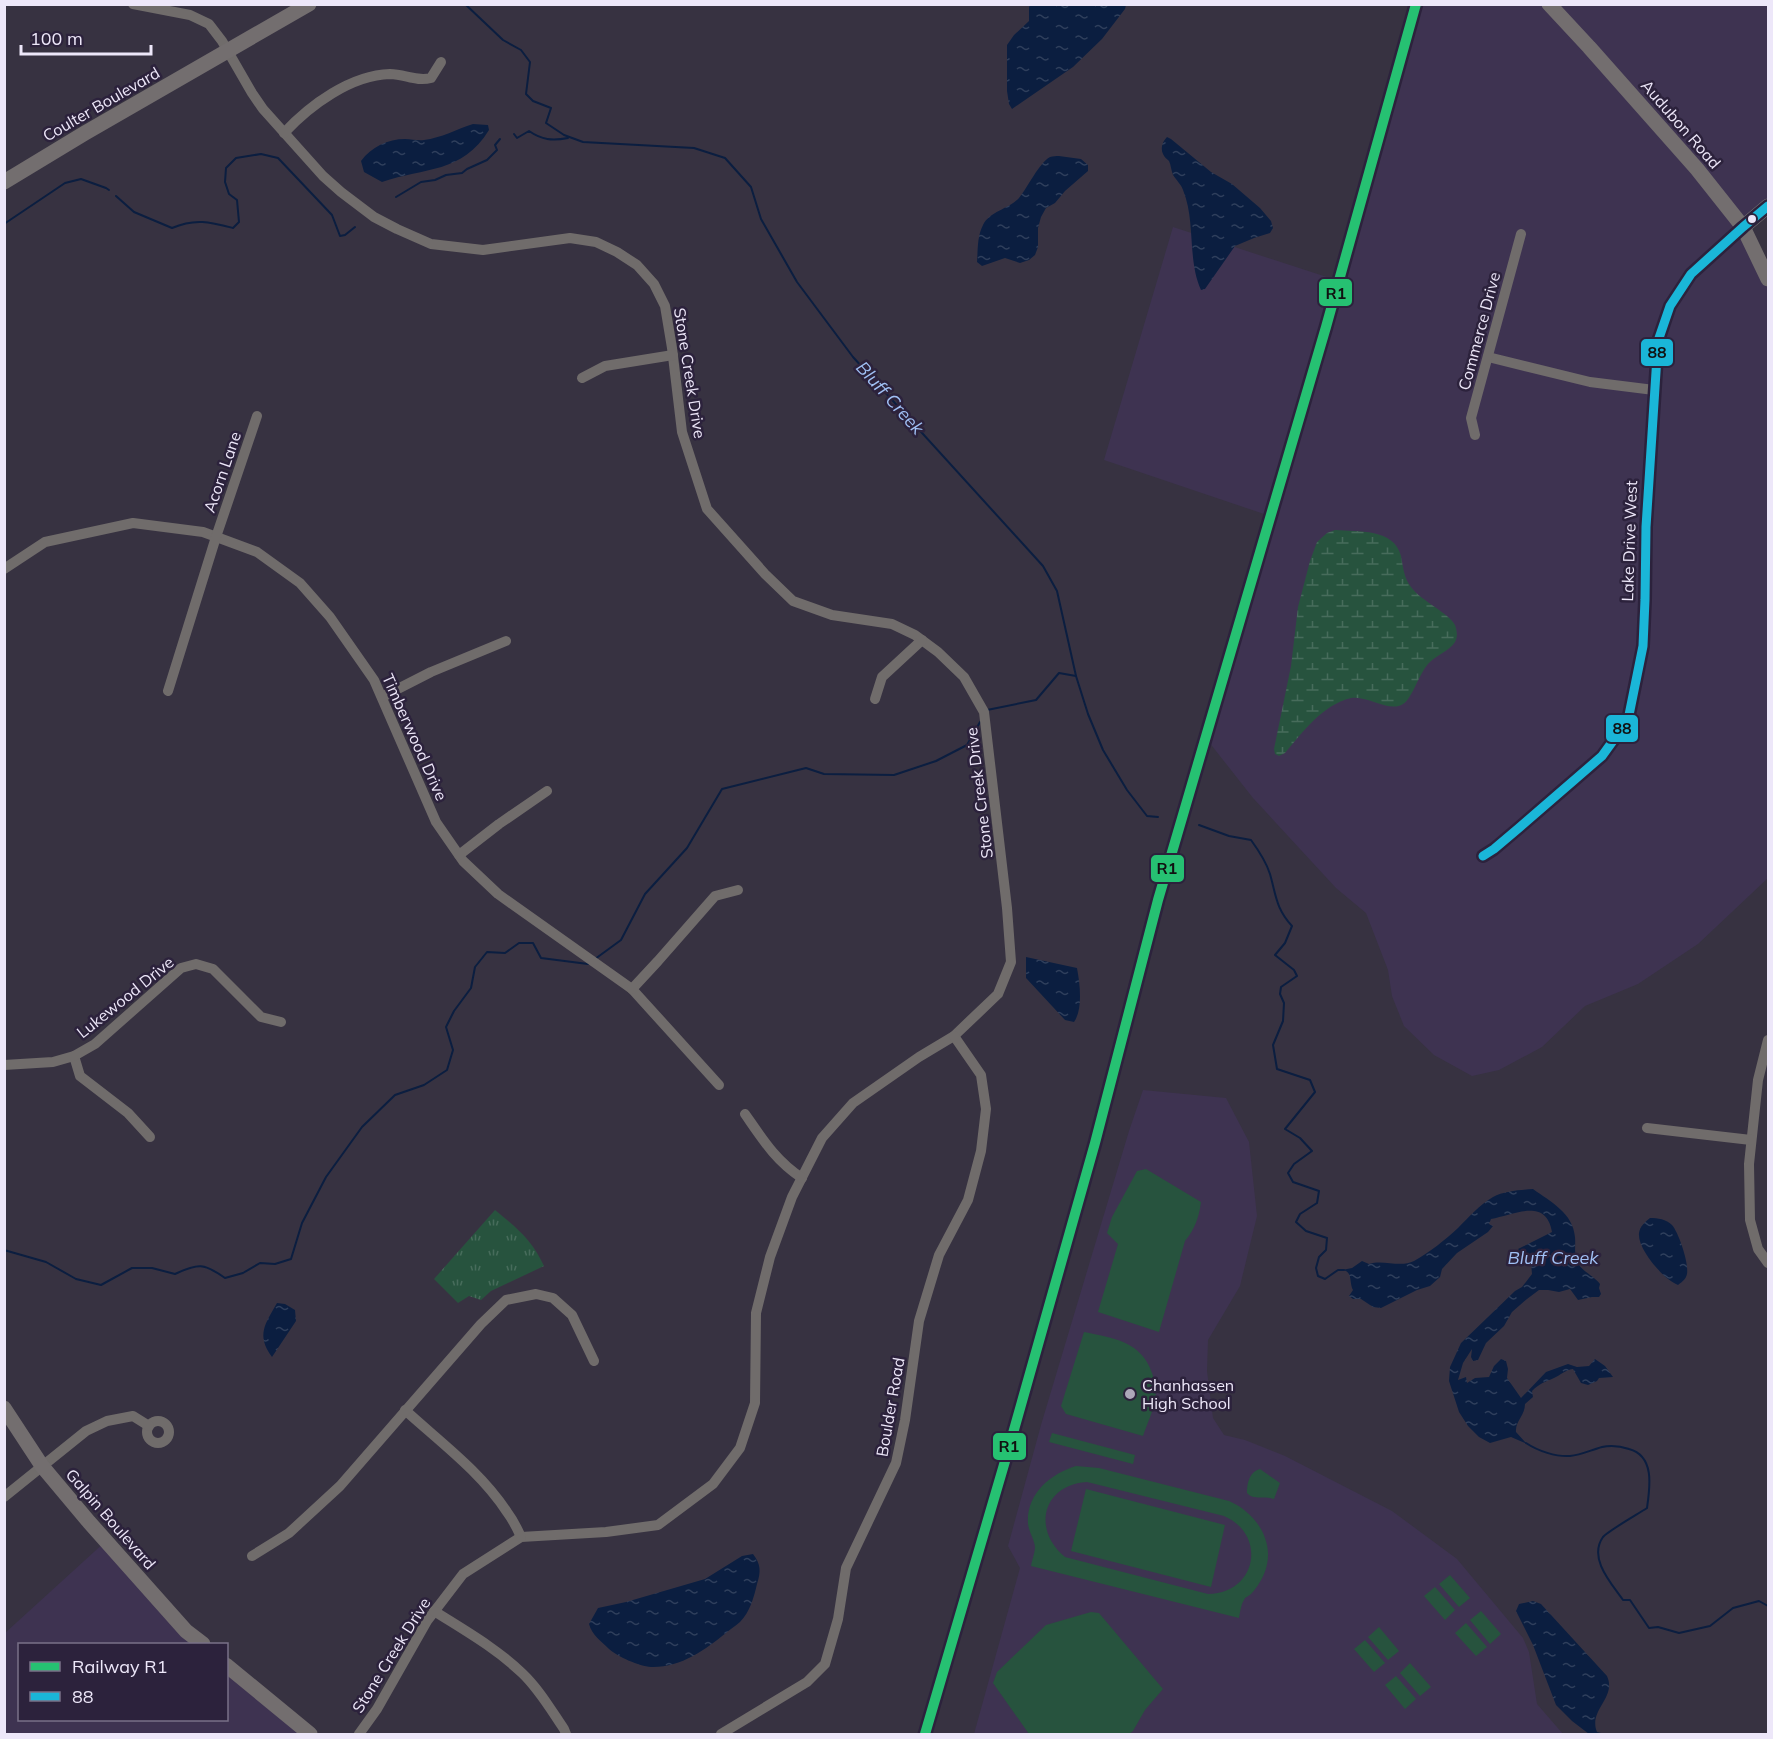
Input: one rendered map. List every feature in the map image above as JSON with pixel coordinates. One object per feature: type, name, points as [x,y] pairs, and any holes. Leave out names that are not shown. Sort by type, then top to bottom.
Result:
[{"type":"street","name":"Stone Creek Drive","points":[[133,4],[198,18],[209,24],[229,52],[263,109],[323,176],[374,217],[397,230],[431,244],[483,250],[570,238],[596,243],[617,252],[637,266],[654,284],[664,306],[673,355],[682,432],[707,508],[765,574],[793,601],[832,615],[892,624],[922,640],[964,677],[984,712],[1007,908],[1011,962],[998,994],[954,1036],[919,1057],[853,1103],[822,1138],[792,1197],[770,1257],[756,1313],[755,1403],[740,1448],[713,1484],[658,1525],[606,1532],[521,1537],[462,1574],[427,1620],[377,1709],[359,1734]]},
{"type":"street","name":"Coulter Boulevard","points":[[4,182],[309,4]]},
{"type":"street","name":"Audubon Road","points":[[1549,4],[1689,160],[1743,227],[1768,279]]},
{"type":"street","points":[[284,133],[311,108],[357,82],[378,74],[396,74],[423,80],[431,78],[441,62]]},
{"type":"street","name":"Lake Drive West","points":[[1483,856],[1529,820],[1602,756],[1628,720],[1643,646],[1646,527],[1658,341],[1670,306],[1691,274],[1768,206]]},
{"type":"street","name":"Commerce Drive","points":[[1475,435],[1471,418],[1521,234]]},
{"type":"street","points":[[582,378],[604,366],[673,355]]},
{"type":"street","points":[[1488,357],[1590,382],[1654,390]]},
{"type":"street","name":"Acorn Lane","points":[[168,692],[216,537],[257,416]]},
{"type":"street","name":"Timberwood Drive","points":[[4,569],[45,542],[133,523],[203,532],[257,552],[300,583],[330,617],[374,680],[436,822],[463,861],[498,894],[632,989],[719,1085]]},
{"type":"street","points":[[875,699],[882,677],[922,640]]},
{"type":"street","points":[[382,698],[431,672],[506,642]]},
{"type":"street","points":[[459,855],[547,791]]},
{"type":"street","points":[[632,989],[715,896],[738,890]]},
{"type":"street","name":"Lukewood Drive","points":[[4,1065],[53,1062],[74,1056],[95,1044],[181,968],[196,964],[213,969],[261,1017],[281,1022]]},
{"type":"street","name":"Boulder Road","points":[[721,1734],[807,1682],[825,1664],[838,1619],[846,1568],[896,1463],[905,1420],[919,1321],[939,1255],[968,1200],[981,1151],[986,1109],[981,1075],[954,1036]]},
{"type":"street","points":[[1768,1040],[1758,1080],[1749,1164],[1750,1220],[1758,1249],[1768,1263]]},
{"type":"street","points":[[74,1056],[80,1076],[128,1113],[150,1137]]},
{"type":"street","points":[[745,1114],[773,1154],[782,1164],[802,1178]]},
{"type":"street","points":[[1647,1128],[1751,1140]]},
{"type":"street","points":[[252,1556],[289,1533],[340,1486],[481,1324],[506,1300],[536,1294],[554,1298],[572,1315],[594,1361]]},
{"type":"street","name":"Galpin Boulevard","points":[[4,1408],[42,1466],[89,1522],[186,1631],[202,1643]]},
{"type":"street","points":[[405,1410],[488,1487],[507,1512],[521,1537]]},
{"type":"street","points":[[4,1497],[86,1431],[107,1421],[133,1416],[149,1426]]},
{"type":"street","points":[[434,1611],[488,1645],[523,1673],[540,1693],[566,1734]]},
{"type":"street","points":[[228,1667],[310,1734]]},
{"type":"shaded area","points":[[1416,5],[1768,5],[1768,206],[1743,227],[1768,285],[1768,878],[1698,944],[1638,984],[1585,1006],[1542,1047],[1499,1070],[1472,1076],[1434,1055],[1404,1026],[1392,996],[1388,970],[1366,913],[1336,888],[1253,798],[1205,737],[1270,516],[1104,460],[1173,227],[1339,281]]},
{"type":"shaded area","name":"Chanhassen High School","points":[[1143,1090],[1226,1098],[1249,1142],[1257,1216],[1240,1286],[1208,1340],[1207,1371],[1213,1418],[1224,1435],[1245,1440],[1285,1456],[1392,1511],[1457,1559],[1523,1638],[1529,1652],[1537,1704],[1563,1734],[974,1734],[1020,1568],[1008,1546],[1041,1425]]},
{"type":"shaded area","points":[[106,1541],[202,1643],[18,1643],[18,1721],[228,1721],[228,1666],[310,1734],[5,1734],[5,1633]]},
{"type":"green space","points":[[1335,530],[1374,533],[1391,540],[1401,556],[1409,584],[1421,597],[1452,620],[1456,627],[1457,638],[1450,648],[1426,666],[1407,701],[1403,704],[1391,706],[1358,698],[1341,702],[1322,713],[1285,753],[1279,756],[1275,754],[1274,749],[1291,666],[1298,607],[1317,542],[1327,533]]},
{"type":"green space","points":[[1146,1169],[1201,1202],[1196,1223],[1185,1241],[1159,1332],[1098,1312],[1118,1244],[1107,1233],[1112,1217],[1137,1171]]},
{"type":"green space","points":[[495,1210],[523,1235],[544,1266],[491,1291],[481,1300],[469,1296],[458,1303],[434,1279]]},
{"type":"green space","points":[[1084,1332],[1125,1343],[1141,1354],[1147,1362],[1154,1379],[1156,1394],[1143,1436],[1066,1414],[1061,1406]]},
{"type":"green space","points":[[1052,1433],[1135,1455],[1133,1464],[1049,1442]]},
{"type":"green space","points":[[1076,1466],[1099,1468],[1229,1501],[1248,1513],[1262,1531],[1268,1552],[1264,1574],[1253,1592],[1245,1598],[1239,1618],[1031,1566],[1035,1547],[1028,1524],[1031,1503],[1049,1480]],"holes":[[[1087,1482],[1224,1516],[1238,1525],[1247,1536],[1251,1549],[1250,1562],[1246,1574],[1237,1584],[1224,1591],[1208,1594],[1065,1557],[1048,1534],[1046,1522],[1047,1510],[1060,1491],[1072,1485]]]},
{"type":"green space","points":[[1260,1469],[1280,1483],[1274,1499],[1253,1497],[1247,1493],[1251,1476]]},
{"type":"green space","points":[[1086,1489],[1225,1525],[1211,1587],[1071,1551]]},
{"type":"green space","points":[[1450,1575],[1470,1598],[1459,1607],[1439,1584]]},
{"type":"green space","points":[[1435,1587],[1455,1610],[1445,1620],[1424,1596]]},
{"type":"green space","points":[[1481,1611],[1501,1634],[1490,1644],[1470,1620]]},
{"type":"green space","points":[[1091,1612],[1099,1613],[1163,1689],[1129,1734],[1029,1734],[993,1683],[997,1672],[1046,1625]]},
{"type":"green space","points":[[1466,1623],[1487,1647],[1476,1656],[1455,1633]]},
{"type":"green space","points":[[1379,1627],[1399,1651],[1388,1660],[1368,1637]]},
{"type":"green space","points":[[1365,1640],[1385,1663],[1374,1672],[1354,1649]]},
{"type":"green space","points":[[1410,1663],[1431,1687],[1420,1696],[1400,1673]]},
{"type":"green space","points":[[1396,1676],[1416,1699],[1405,1709],[1385,1685]]},
{"type":"water","points":[[1029,5],[1126,5],[1102,39],[1073,67],[1012,109],[1007,91],[1007,45],[1029,21]]},
{"type":"water","points":[[473,124],[488,125],[489,130],[467,155],[455,162],[382,182],[364,172],[361,161],[386,142],[399,139],[430,139]]},
{"type":"water","points":[[1167,137],[1211,172],[1232,184],[1260,208],[1271,221],[1273,228],[1270,233],[1235,246],[1205,289],[1201,290],[1194,266],[1187,202],[1182,188],[1173,175],[1169,161],[1162,152],[1162,145]]},
{"type":"water","points":[[1059,156],[1081,159],[1088,165],[1088,171],[1055,203],[1046,208],[1038,228],[1038,247],[1035,255],[1020,263],[1005,258],[982,266],[977,262],[978,243],[986,220],[1019,198],[1046,160]]},
{"type":"water","points":[[1026,957],[1077,968],[1080,1003],[1074,1022],[1065,1020],[1026,978]]},
{"type":"water","points":[[1533,1189],[1560,1209],[1570,1221],[1575,1237],[1577,1262],[1600,1284],[1601,1294],[1599,1297],[1578,1300],[1570,1289],[1559,1292],[1539,1290],[1512,1312],[1504,1326],[1486,1343],[1478,1360],[1473,1361],[1472,1349],[1463,1363],[1458,1380],[1466,1377],[1467,1383],[1475,1378],[1489,1377],[1494,1366],[1501,1359],[1506,1361],[1507,1378],[1521,1398],[1546,1372],[1568,1364],[1577,1367],[1589,1366],[1595,1359],[1605,1366],[1613,1377],[1599,1378],[1588,1385],[1581,1383],[1573,1369],[1543,1383],[1532,1391],[1533,1397],[1525,1404],[1517,1425],[1516,1432],[1527,1444],[1511,1437],[1490,1443],[1479,1437],[1468,1426],[1459,1412],[1449,1381],[1450,1367],[1461,1343],[1522,1287],[1532,1274],[1531,1263],[1518,1249],[1552,1232],[1549,1221],[1536,1211],[1519,1212],[1491,1219],[1489,1224],[1493,1226],[1488,1232],[1457,1253],[1442,1269],[1440,1277],[1430,1286],[1381,1308],[1373,1307],[1361,1299],[1353,1299],[1349,1296],[1353,1290],[1350,1277],[1348,1272],[1342,1270],[1352,1268],[1362,1261],[1369,1264],[1380,1262],[1403,1264],[1414,1261],[1443,1241],[1493,1197],[1507,1192]]},
{"type":"water","points":[[1650,1218],[1667,1221],[1678,1235],[1685,1256],[1687,1274],[1678,1285],[1659,1271],[1642,1247],[1639,1233],[1643,1224]]},
{"type":"water","points":[[277,1303],[285,1304],[295,1310],[296,1321],[272,1357],[263,1336],[266,1324]]},
{"type":"water","points":[[753,1554],[760,1568],[753,1599],[746,1614],[710,1646],[692,1657],[662,1667],[635,1663],[609,1649],[590,1628],[589,1624],[598,1608],[705,1579],[742,1556]]},
{"type":"water","points":[[1533,1601],[1541,1604],[1607,1676],[1608,1691],[1595,1724],[1597,1732],[1605,1734],[1589,1734],[1556,1705],[1533,1645],[1516,1611],[1519,1604]]},
{"type":"waterway","name":"Bluff Creek","points":[[465,4],[503,40],[521,50],[530,62],[526,94],[533,101],[551,108],[546,123],[564,135],[583,142],[694,148],[725,158],[751,187],[761,219],[797,282],[853,357],[1043,566],[1057,591],[1076,676],[1103,750],[1127,790],[1147,816],[1158,817]]},
{"type":"waterway","name":"Bluff Creek","points":[[514,134],[517,138],[529,131],[547,139],[568,138]]},
{"type":"waterway","name":"Bluff Creek","points":[[396,197],[421,182],[462,173],[487,160],[497,150],[495,145],[500,139]]},
{"type":"waterway","name":"Bluff Creek","points":[[116,196],[134,212],[172,228],[202,222],[233,228],[239,222],[237,200],[229,194],[225,182],[226,168],[236,158],[261,154],[278,158],[332,215],[340,236],[355,227]]},
{"type":"waterway","name":"Bluff Creek","points":[[4,224],[65,183],[81,179],[109,190]]},
{"type":"waterway","points":[[987,710],[1036,700],[1059,673],[1076,676]]},
{"type":"waterway","points":[[595,959],[621,940],[645,894],[687,848],[722,789],[806,768],[824,774],[894,775],[936,761],[967,745],[980,722]]},
{"type":"waterway","name":"Bluff Creek","points":[[1199,825],[1229,836],[1251,840],[1270,874],[1280,908],[1292,926],[1285,943],[1275,955],[1294,970],[1297,976],[1281,987],[1280,994],[1284,1003],[1283,1021],[1273,1045],[1277,1069],[1310,1080],[1315,1092],[1285,1129],[1300,1138],[1312,1151],[1294,1164],[1288,1173],[1293,1182],[1319,1191],[1317,1203],[1300,1214],[1296,1222],[1306,1231],[1327,1238],[1326,1250],[1319,1257],[1316,1268],[1318,1276],[1325,1279],[1338,1270],[1344,1270]]},
{"type":"waterway","points":[[4,1250],[46,1262],[76,1279],[101,1285],[132,1268],[152,1268],[175,1274],[201,1266],[225,1278],[243,1273],[260,1263],[275,1264],[291,1259],[302,1223],[326,1177],[362,1127],[395,1095],[424,1085],[447,1070],[453,1050],[446,1027],[454,1011],[471,988],[475,967],[487,952],[505,953],[519,943],[533,943],[541,958],[588,964]]},
{"type":"waterway","name":"Bluff Creek","points":[[1526,1443],[1536,1449],[1559,1456],[1578,1455],[1612,1446],[1629,1449],[1643,1458],[1649,1473],[1647,1508],[1603,1537],[1598,1553],[1603,1570],[1613,1586],[1623,1600],[1630,1600],[1649,1628],[1658,1627],[1679,1633],[1710,1626],[1733,1608],[1759,1601],[1768,1606]]},
{"type":"rail line","name":"R1","points":[[925,1734],[1095,1143],[1158,900],[1326,327],[1416,4]]},
{"type":"transit line","name":"88","points":[[1483,856],[1602,756],[1628,720],[1643,646],[1646,527],[1658,341],[1670,306],[1691,274],[1768,206]]},
{"type":"place","name":"Chanhassen High School","points":[[1130,1394]]}]
